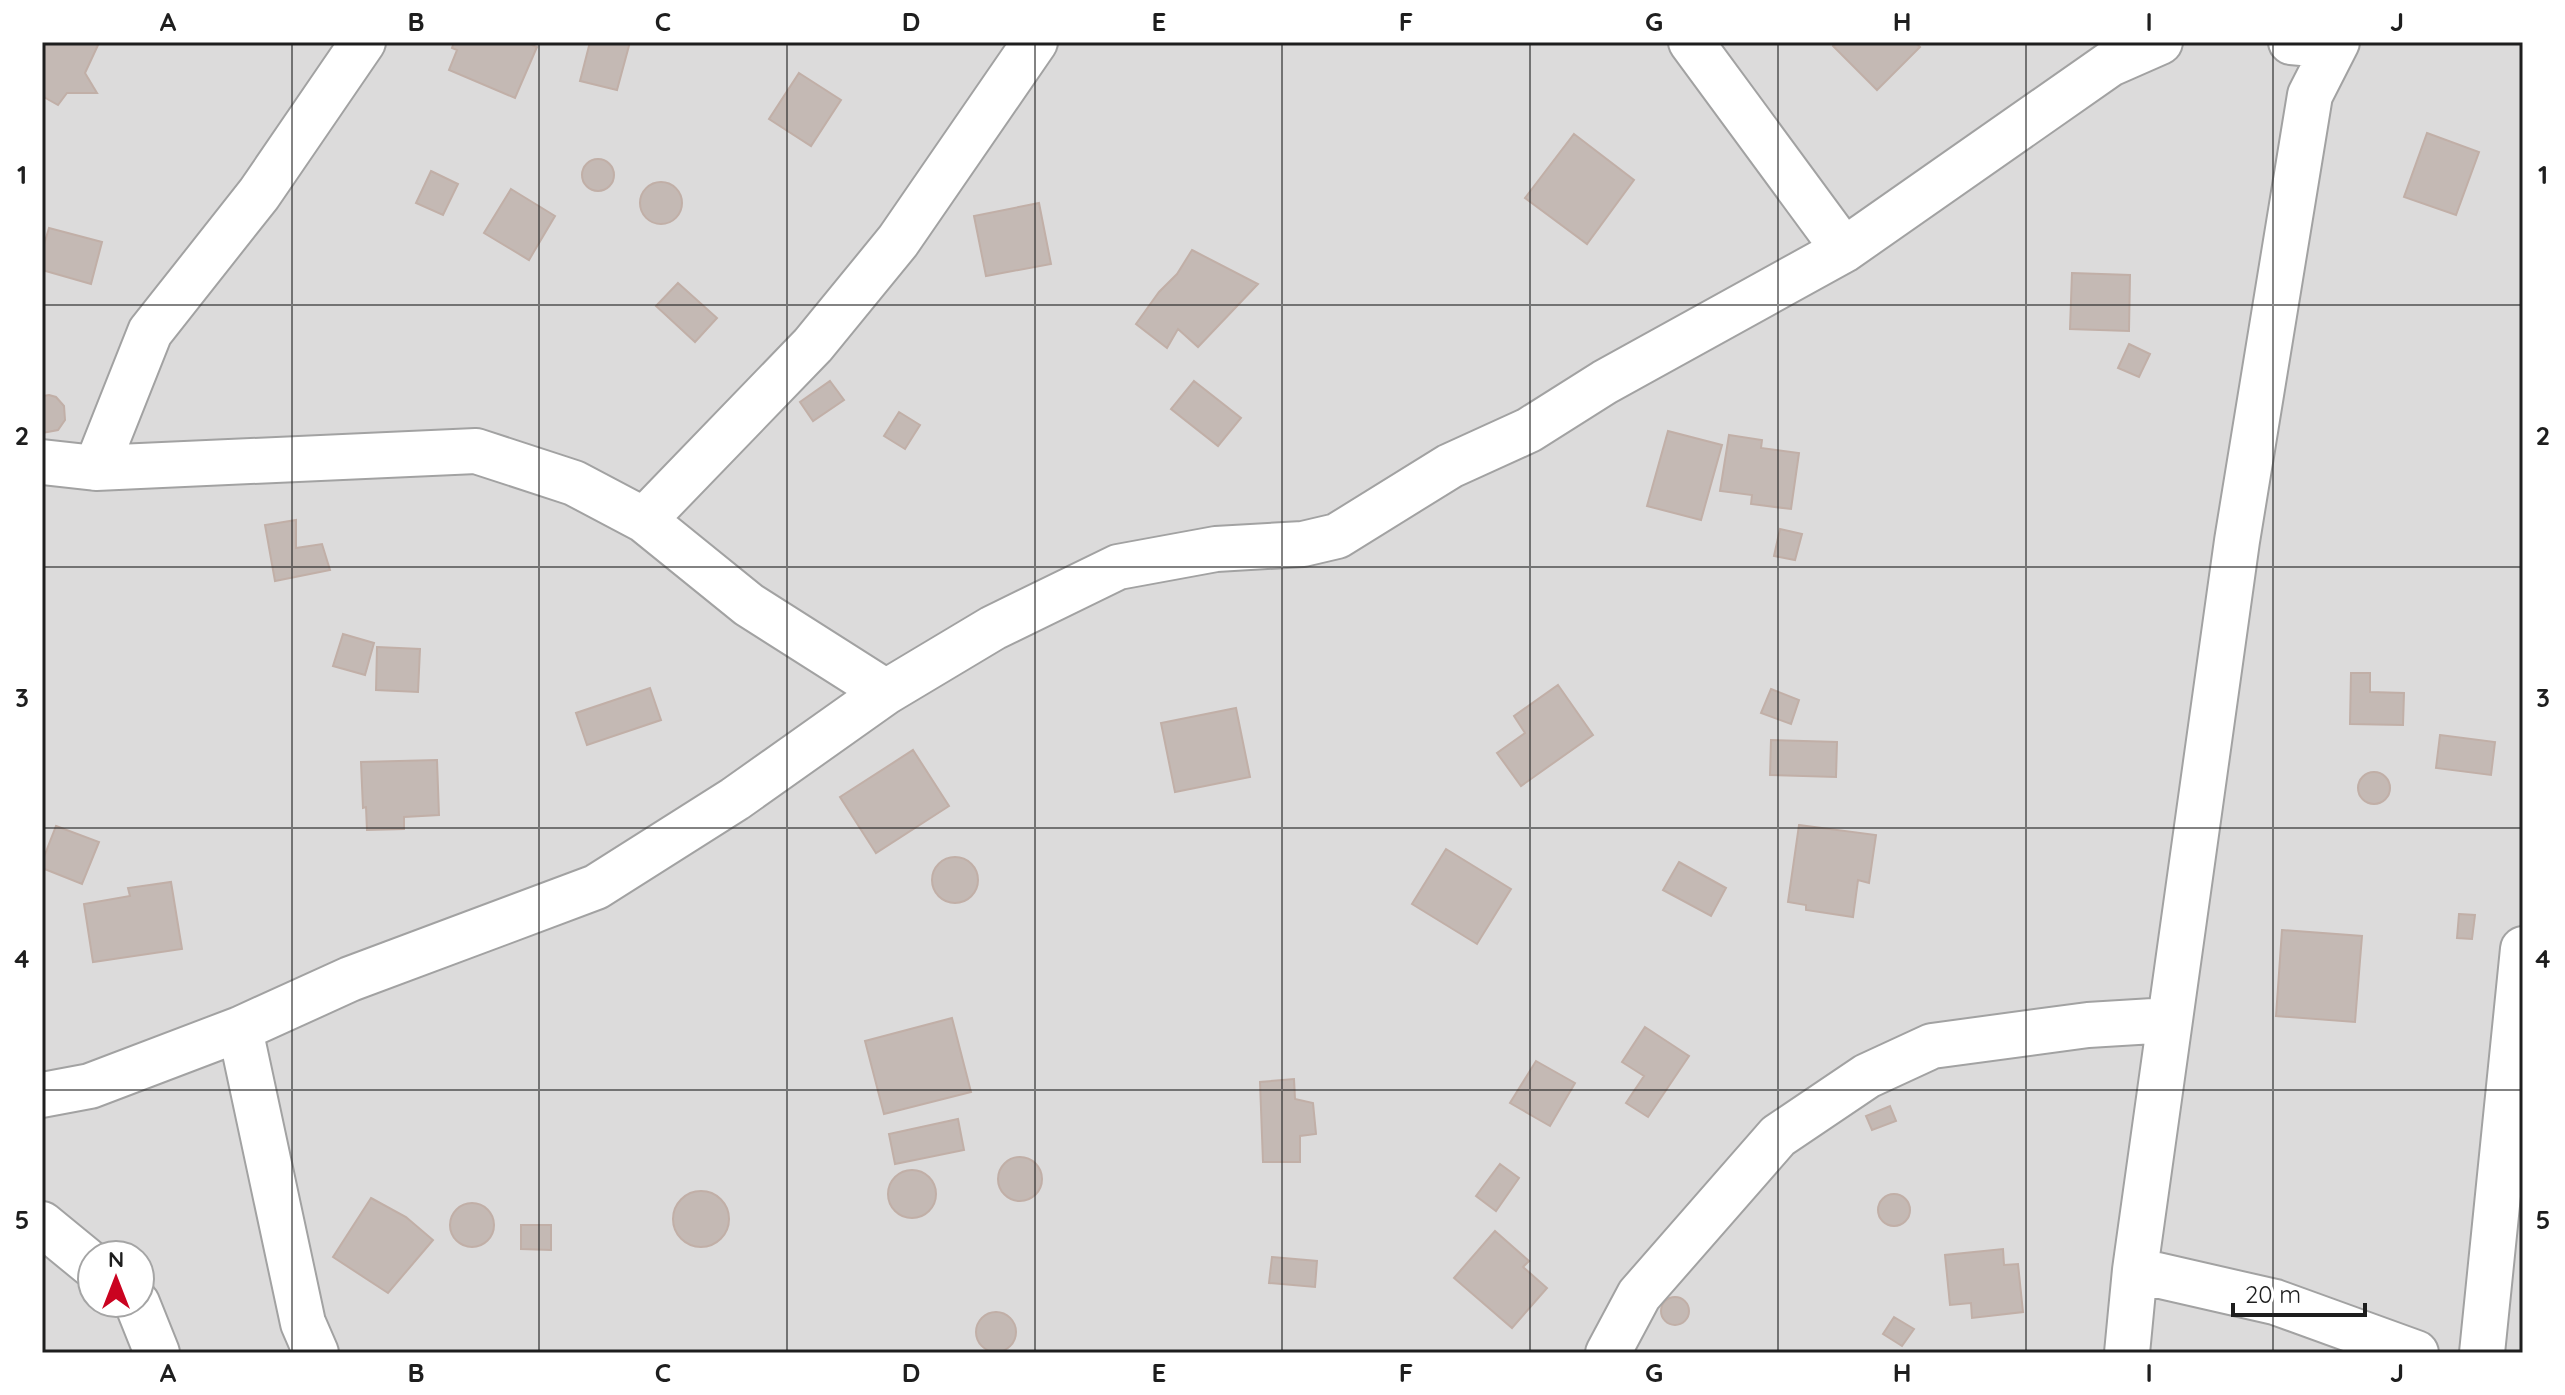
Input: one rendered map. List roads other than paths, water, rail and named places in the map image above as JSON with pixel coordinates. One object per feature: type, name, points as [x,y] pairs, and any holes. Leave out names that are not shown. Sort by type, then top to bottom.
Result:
[{"type":"street","points":[[96,468],[150,332],[259,194],[363,42]]},
{"type":"street","points":[[644,520],[813,345],[898,241],[1035,42]]},
{"type":"street","points":[[1691,42],[1844,250]]},
{"type":"street","points":[[42,1095],[90,1086],[240,1029],[350,979],[596,887],[735,799],[886,692],[993,628],[1118,567],[1216,549],[1303,544],[1337,536],[1450,466],[1529,430],[1605,382],[1844,250],[2110,64],[2160,42]]},
{"type":"street","points":[[2127,1353],[2135,1270],[2237,541],[2310,95],[2336,44],[2291,42]]},
{"type":"street","points":[[42,462],[96,468],[476,451],[574,483],[644,520],[749,605],[886,692]]},
{"type":"street","points":[[2482,1353],[2523,949]]},
{"type":"street","points":[[1608,1353],[1639,1295],[1778,1136],[1867,1076],[1932,1046],[2088,1025],[2170,1020]]},
{"type":"street","points":[[240,1029],[303,1323],[316,1353]]},
{"type":"street","points":[[42,1224],[76,1252]]},
{"type":"street","points":[[2135,1270],[2275,1302],[2416,1353]]},
{"type":"street","points":[[143,1319],[157,1353]]}]
